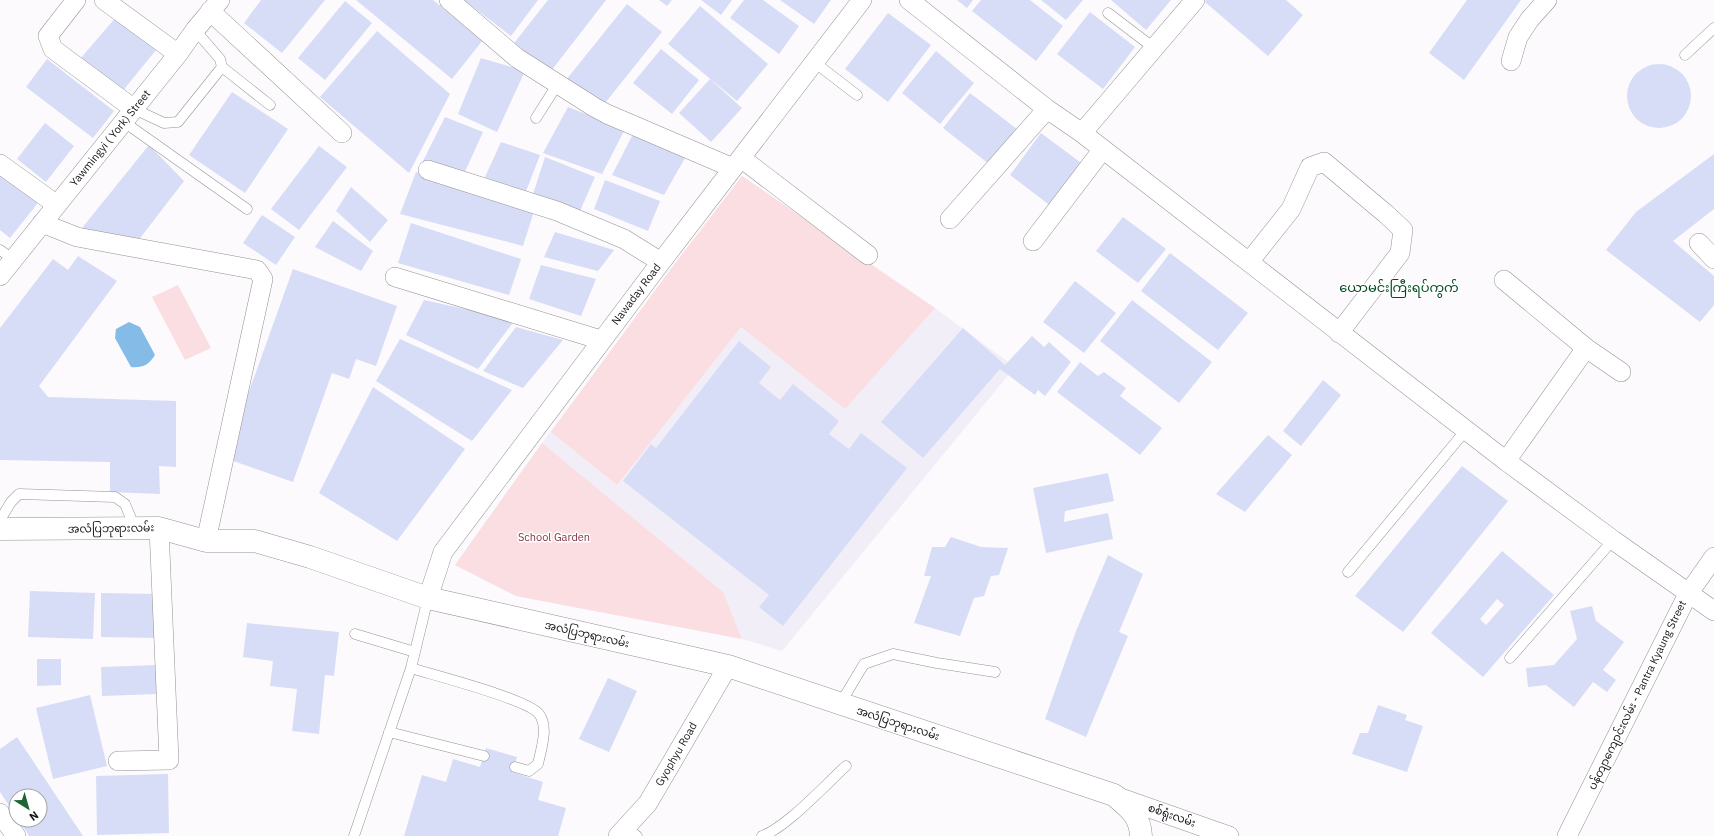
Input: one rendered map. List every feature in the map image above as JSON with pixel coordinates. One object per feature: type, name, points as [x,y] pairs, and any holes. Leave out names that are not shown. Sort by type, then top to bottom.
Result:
[{"type":"main road","name":"အလံပြဘုရားလမ်း","points":[[0,529],[160,528],[206,541],[255,540],[310,556],[428,598],[728,666],[1114,795],[1130,809],[1140,824],[1141,836]]},
{"type":"street","points":[[76,0],[48,36],[49,43],[53,49],[129,115]]},
{"type":"street","points":[[104,0],[178,54]]},
{"type":"street","points":[[449,0],[517,58],[557,85],[607,114],[737,163],[868,255]]},
{"type":"street","name":"Nawaday Road","points":[[428,598],[443,552],[660,262],[862,0]]},
{"type":"street","points":[[909,0],[1047,109],[1103,149],[1506,461],[1613,540],[1714,611]]},
{"type":"street","points":[[1082,133],[1195,0]]},
{"type":"street","points":[[1511,62],[1518,37],[1530,18],[1547,0]]},
{"type":"street","points":[[215,5],[342,134]]},
{"type":"street","name":"Yawmingyi ( York) Street","points":[[0,276],[7,254],[42,223],[178,54],[194,30],[215,5]]},
{"type":"street","points":[[950,218],[1047,109]]},
{"type":"street","points":[[1033,241],[1103,149]]},
{"type":"street","points":[[1249,262],[1291,209],[1310,167],[1324,162],[1403,230],[1400,253],[1339,333]]},
{"type":"street","points":[[0,164],[57,205]]},
{"type":"street","points":[[428,170],[558,211],[624,239],[660,262]]},
{"type":"street","points":[[42,223],[77,237],[257,270],[260,273],[263,279],[206,541]]},
{"type":"street","points":[[1699,243],[1714,259]]},
{"type":"street","points":[[395,277],[601,340]]},
{"type":"street","points":[[1504,280],[1586,348],[1621,372]]},
{"type":"street","points":[[1506,461],[1586,348]]},
{"type":"street","points":[[118,761],[169,760],[160,528]]},
{"type":"street","name":"ပန်တျာကျောင်းလမ်း - Pantra Kyaung Street","points":[[1567,836],[1688,594],[1714,557]]},
{"type":"street","name":"Gyophyu Road","points":[[627,833],[648,803],[728,666]]},
{"type":"street","name":"စစ်ရုံးလမ်း","points":[[1114,795],[1180,817],[1229,836]]},
{"type":"street","points":[[0,813],[10,834]]},
{"type":"lane","points":[[1108,13],[1154,48]]},
{"type":"lane","points":[[1685,55],[1714,28]]},
{"type":"lane","points":[[194,30],[220,59],[222,67],[270,105]]},
{"type":"lane","points":[[814,62],[857,95]]},
{"type":"lane","points":[[129,115],[164,123],[178,122],[222,67]]},
{"type":"lane","points":[[536,118],[557,85]]},
{"type":"lane","points":[[129,115],[247,209]]},
{"type":"lane","points":[[1348,572],[1466,430]]},
{"type":"lane","points":[[0,520],[11,502],[19,494],[115,497],[125,504],[135,528]]},
{"type":"lane","points":[[1510,658],[1613,540]]},
{"type":"lane","points":[[354,836],[411,668],[428,598]]},
{"type":"lane","points":[[354,634],[415,652]]},
{"type":"lane","points":[[840,704],[864,664],[893,654],[937,663],[995,672]]},
{"type":"lane","points":[[411,668],[521,702],[539,714],[545,732],[538,764],[529,771],[515,767]]},
{"type":"lane","points":[[389,732],[484,756]]},
{"type":"lane","points":[[762,836],[770,833],[800,809],[846,766]]},
{"type":"shaded area","points":[[742,176],[935,308],[1015,367],[782,651],[742,639],[516,596],[455,565],[542,443]]},
{"type":"green space","points":[[742,176],[935,308],[845,409],[741,327],[617,485],[551,432],[670,270]]},
{"type":"green space","points":[[178,285],[211,348],[185,360],[152,297]]},
{"type":"green space","name":"School Garden","points":[[542,443],[723,592],[742,639],[516,596],[455,565]]},
{"type":"water","points":[[129,322],[140,327],[155,355],[148,363],[139,367],[131,367],[115,338],[116,329]]},
{"type":"building","points":[[261,0],[325,0],[282,53],[244,23]]},
{"type":"building","points":[[356,0],[433,0],[483,40],[452,79]]},
{"type":"building","points":[[464,0],[538,0],[511,36]]},
{"type":"building","points":[[548,0],[606,0],[548,75],[511,47]]},
{"type":"building","points":[[659,0],[672,0],[667,6]]},
{"type":"building","points":[[701,0],[732,0],[721,15]]},
{"type":"building","points":[[744,0],[763,0],[799,26],[779,54],[730,18]]},
{"type":"building","points":[[780,0],[831,0],[814,24]]},
{"type":"building","points":[[957,0],[973,0],[967,8]]},
{"type":"building","points":[[981,0],[1030,0],[1063,26],[1036,61],[972,11]]},
{"type":"building","points":[[1041,0],[1083,0],[1066,20]]},
{"type":"building","points":[[1111,0],[1171,0],[1146,30]]},
{"type":"building","points":[[1206,0],[1286,0],[1303,15],[1268,56],[1205,2]]},
{"type":"building","points":[[1467,0],[1521,0],[1464,80],[1429,53]]},
{"type":"building","points":[[345,1],[372,23],[325,80],[298,58]]},
{"type":"building","points":[[627,4],[662,32],[601,108],[566,80]]},
{"type":"building","points":[[700,6],[768,64],[737,101],[668,44]]},
{"type":"building","points":[[1090,12],[1135,47],[1103,89],[1057,54]]},
{"type":"building","points":[[888,13],[931,45],[888,102],[845,69]]},
{"type":"building","points":[[116,17],[156,50],[121,93],[80,59]]},
{"type":"building","points":[[377,31],[450,94],[409,173],[320,97]]},
{"type":"building","points":[[661,49],[699,80],[672,114],[633,83]]},
{"type":"building","points":[[936,51],[974,83],[940,124],[902,93]]},
{"type":"building","points":[[481,58],[525,71],[497,132],[458,114]]},
{"type":"building","points":[[47,59],[114,111],[93,138],[26,87]]},
{"type":"building","points":[[1659,64],[1677,70],[1685,78],[1691,96],[1685,114],[1677,122],[1659,128],[1641,122],[1633,114],[1627,96],[1633,78],[1641,70]]},
{"type":"building","points":[[710,79],[742,108],[711,142],[679,113]]},
{"type":"building","points":[[232,92],[288,129],[245,193],[189,155]]},
{"type":"building","points":[[970,93],[1017,129],[989,164],[943,128]]},
{"type":"building","points":[[568,107],[625,129],[602,174],[543,153]]},
{"type":"building","points":[[445,117],[483,132],[463,176],[423,161]]},
{"type":"building","points":[[45,123],[74,146],[46,182],[17,159]]},
{"type":"building","points":[[1041,133],[1088,168],[1056,210],[1010,175]]},
{"type":"building","points":[[633,134],[685,158],[664,195],[612,175]]},
{"type":"building","points":[[501,142],[540,155],[525,194],[485,177]]},
{"type":"building","points":[[149,145],[184,181],[134,246],[78,233]]},
{"type":"building","points":[[319,146],[347,167],[299,230],[271,209]]},
{"type":"building","points":[[1714,154],[1714,209],[1673,241],[1714,276],[1714,305],[1700,322],[1606,250],[1636,212]]},
{"type":"building","points":[[545,157],[595,177],[580,211],[533,194]]},
{"type":"building","points":[[0,172],[41,199],[10,238],[0,230]]},
{"type":"building","points":[[416,172],[535,208],[523,246],[400,214]]},
{"type":"building","points":[[605,180],[660,201],[648,231],[594,209]]},
{"type":"building","points":[[351,187],[388,220],[370,242],[336,211]]},
{"type":"building","points":[[262,215],[295,237],[276,265],[243,243]]},
{"type":"building","points":[[1123,217],[1166,249],[1138,283],[1096,251]]},
{"type":"building","points":[[333,221],[373,251],[361,271],[315,247]]},
{"type":"building","points":[[411,223],[521,259],[509,295],[398,263]]},
{"type":"building","points":[[555,232],[614,250],[598,271],[544,257]]},
{"type":"building","points":[[1170,253],[1248,313],[1218,350],[1141,291]]},
{"type":"building","points":[[78,256],[117,281],[39,386],[48,397],[176,401],[176,467],[159,466],[160,494],[110,492],[110,462],[0,460],[0,328],[53,259],[68,270]]},
{"type":"building","points":[[541,265],[596,279],[581,316],[529,299]]},
{"type":"building","points":[[293,269],[397,306],[376,366],[356,359],[349,379],[332,373],[293,482],[225,458]]},
{"type":"building","points":[[1075,281],[1116,313],[1084,353],[1043,322]]},
{"type":"building","points":[[424,300],[515,320],[478,369],[406,335]]},
{"type":"building","points":[[1132,300],[1212,362],[1179,403],[1100,341]]},
{"type":"building","points":[[516,327],[563,340],[523,388],[483,371]]},
{"type":"building","points":[[963,328],[1005,365],[1032,336],[1044,347],[1049,342],[1071,362],[1045,396],[1038,390],[1035,395],[1000,369],[923,458],[881,422]]},
{"type":"building","points":[[400,339],[512,390],[472,441],[376,381]]},
{"type":"building","points":[[739,341],[771,367],[759,383],[780,400],[793,384],[839,421],[829,434],[849,449],[861,433],[907,468],[783,626],[759,607],[769,595],[623,481],[651,444],[656,448]]},
{"type":"building","points":[[1080,362],[1098,376],[1104,372],[1126,388],[1120,396],[1162,428],[1140,455],[1057,392]]},
{"type":"building","points":[[1323,380],[1341,395],[1301,446],[1283,431]]},
{"type":"building","points":[[373,387],[465,449],[397,541],[319,493]]},
{"type":"building","points":[[1268,435],[1292,455],[1245,512],[1216,494]]},
{"type":"building","points":[[1462,466],[1508,501],[1403,632],[1355,596]]},
{"type":"building","points":[[1108,473],[1114,501],[1065,511],[1064,522],[1108,513],[1113,539],[1046,553],[1033,488]]},
{"type":"building","points":[[951,537],[981,547],[1008,548],[999,575],[991,576],[984,596],[974,598],[960,636],[914,623],[931,576],[924,576],[932,547],[945,547]]},
{"type":"building","points":[[1502,551],[1554,595],[1483,677],[1431,633]],"holes":[[[1497,599],[1504,605],[1486,625],[1480,619]]]},
{"type":"building","points":[[1108,555],[1143,574],[1119,632],[1128,636],[1086,737],[1045,719],[1076,631]]},
{"type":"building","points":[[30,591],[95,593],[93,639],[28,637]]},
{"type":"building","points":[[101,593],[158,594],[158,638],[101,637]]},
{"type":"building","points":[[1592,606],[1596,621],[1624,642],[1603,670],[1616,680],[1607,692],[1593,682],[1574,707],[1546,685],[1528,687],[1526,668],[1554,665],[1577,639],[1570,611]]},
{"type":"building","points":[[247,623],[339,632],[334,676],[325,675],[319,734],[292,731],[297,689],[270,686],[273,661],[243,657]]},
{"type":"building","points":[[37,659],[61,659],[61,685],[37,686]]},
{"type":"building","points":[[156,665],[157,694],[102,696],[101,667]]},
{"type":"building","points":[[608,678],[637,691],[609,752],[579,739]]},
{"type":"building","points":[[90,695],[107,766],[53,779],[36,708]]},
{"type":"building","points":[[1378,705],[1407,715],[1405,720],[1423,726],[1407,772],[1352,754],[1360,733],[1368,733]]},
{"type":"building","points":[[17,737],[83,836],[29,836],[24,828],[48,828],[48,788],[8,788],[8,804],[0,792],[0,749]]},
{"type":"building","points":[[486,748],[517,757],[512,772],[543,782],[538,800],[566,808],[558,836],[404,836],[422,775],[446,782],[453,759],[480,767]]},
{"type":"building","points":[[168,774],[169,833],[97,835],[96,776]]},
{"type":"district","name":"ယောမင်းကြီးရပ်ကွက်","points":[[1399,287]]}]
